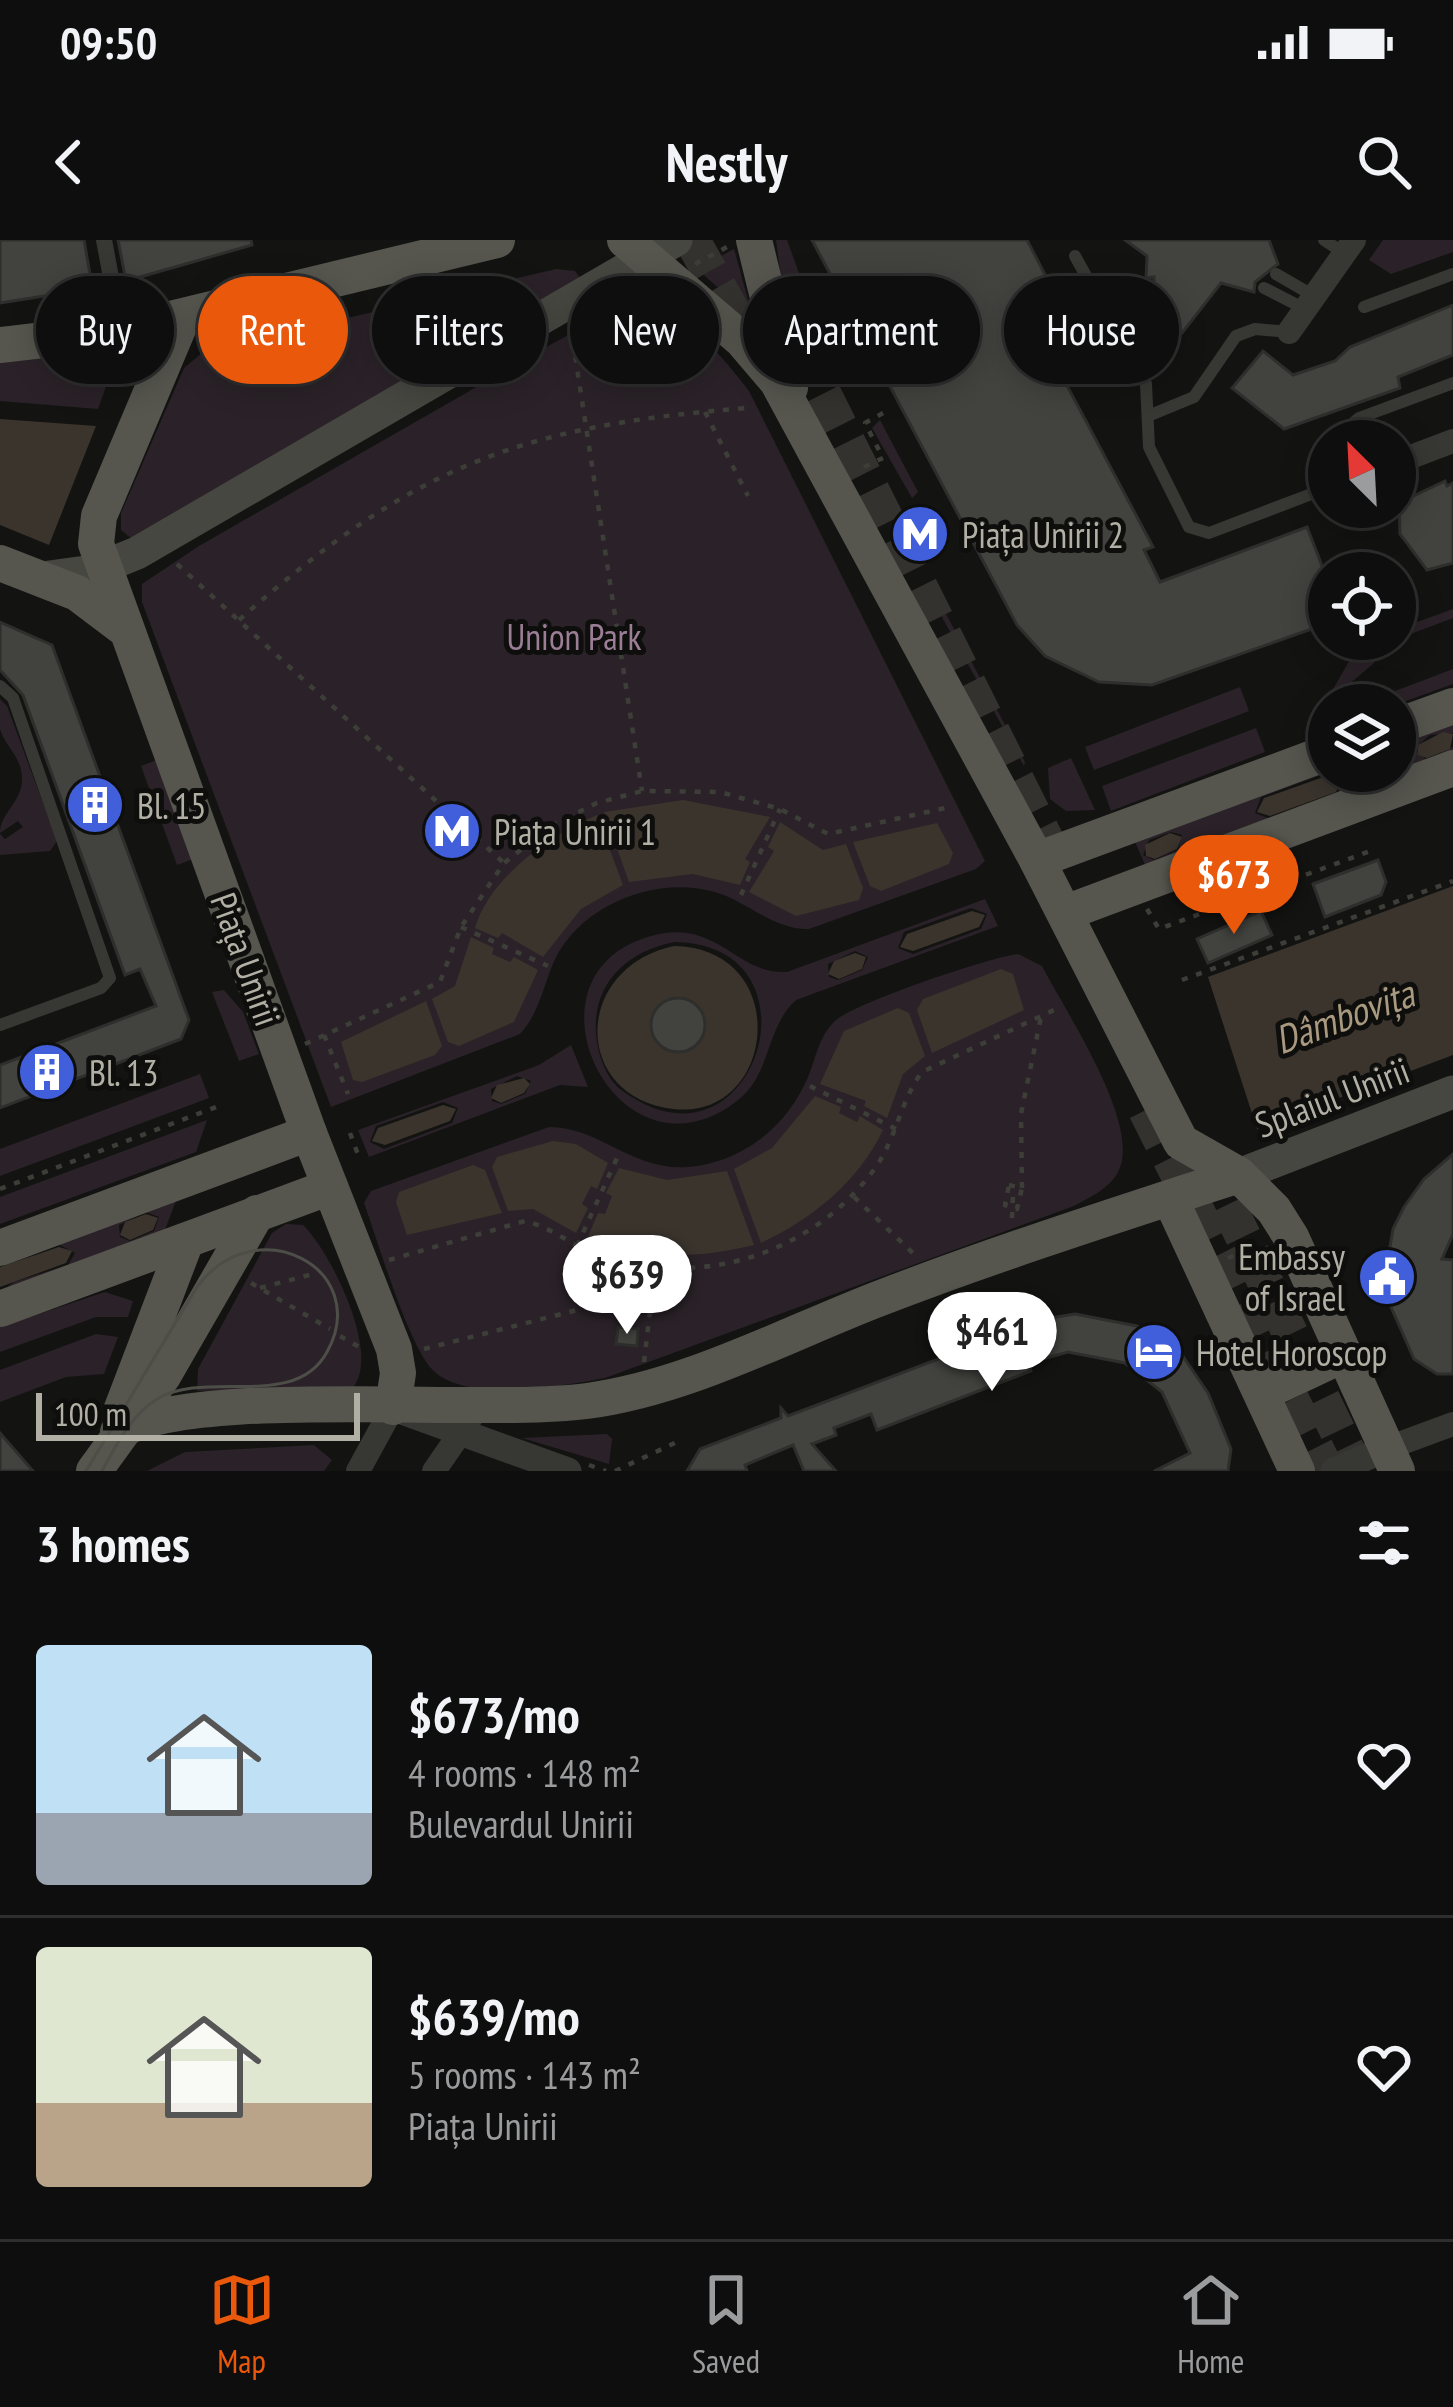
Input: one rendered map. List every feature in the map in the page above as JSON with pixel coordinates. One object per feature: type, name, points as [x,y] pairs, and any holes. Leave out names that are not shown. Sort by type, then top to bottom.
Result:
[{"type":"main road","points":[[174,319],[497,240]]},
{"type":"main road","points":[[744,242],[798,414]]},
{"type":"main road","points":[[42,578],[103,568],[661,250],[742,340],[798,414],[1065,913],[1181,1142],[1239,1175],[1274,1210],[1292,1237],[1392,1459]]},
{"type":"main road","name":"Piața Unirii","points":[[183,317],[96,525],[103,568],[393,1349],[409,1384],[467,1417]]},
{"type":"main road","points":[[0,345],[36,341]]},
{"type":"main road","points":[[0,563],[96,603],[125,630]]},
{"type":"main road","points":[[1416,719],[1453,706]]},
{"type":"main road","points":[[1037,860],[1308,760]]},
{"type":"main road","points":[[1065,913],[1453,768]]},
{"type":"main road","name":"Splaiul Unirii","points":[[1239,1175],[1453,1092]]},
{"type":"main road","points":[[0,1247],[309,1133]]},
{"type":"main road","points":[[1181,1142],[1170,1198],[1298,1471]]},
{"type":"main road","points":[[118,1432],[159,1415],[213,1410],[393,1407],[467,1417],[629,1393],[1060,1231],[1239,1175]]},
{"type":"main road","points":[[0,1310],[330,1187]]},
{"type":"main road","points":[[94,1471],[118,1432],[164,1376],[257,1213]]},
{"type":"main road","points":[[118,1432],[118,1420],[185,1240]]},
{"type":"main road","points":[[106,1270],[138,1282],[159,1315]]},
{"type":"main road","name":"Piața Unirii","points":[[393,1349],[398,1373],[393,1407]]},
{"type":"main road","points":[[1262,1393],[1345,1354]]},
{"type":"street","points":[[104,240],[111,276]]},
{"type":"street","points":[[1289,332],[1346,243]]},
{"type":"street","points":[[1416,455],[1453,441]]},
{"type":"street","points":[[358,1471],[393,1407]]},
{"type":"street","points":[[434,1471],[467,1417],[568,1471]]},
{"type":"street","points":[[1334,1471],[1392,1459],[1453,1424]]},
{"type":"lane","points":[[1076,256],[1147,385],[1149,447],[1189,526],[1199,533],[1308,495]]},
{"type":"lane","points":[[1276,274],[1310,303]]},
{"type":"lane","points":[[1364,307],[1453,274]]},
{"type":"lane","points":[[1264,288],[1310,303]]},
{"type":"lane","points":[[1148,416],[1194,397],[1236,336],[1255,329],[1289,332]]},
{"type":"lane","points":[[1356,420],[1453,383]]},
{"type":"lane","points":[[0,686],[13,698],[110,978],[101,988],[0,1025]]},
{"type":"path","points":[[661,250],[744,242]]},
{"type":"path","points":[[580,384],[642,791]]},
{"type":"path","points":[[239,620],[401,495],[511,446],[587,426],[747,408]]},
{"type":"path","points":[[705,412],[748,496]]},
{"type":"path","points":[[864,467],[883,458],[866,423],[885,412]]},
{"type":"path","points":[[177,563],[504,862]]},
{"type":"path","points":[[305,1044],[440,982],[461,927],[504,862],[563,819],[642,791],[720,792],[780,809],[828,834],[950,807]]},
{"type":"path","points":[[741,895],[780,809]]},
{"type":"path","points":[[1159,929],[1373,850]]},
{"type":"path","points":[[1182,980],[1453,881]]},
{"type":"path","points":[[461,927],[548,966]]},
{"type":"path","points":[[389,1260],[516,1222],[533,1222],[577,1246],[655,1269],[715,1266],[761,1255],[823,1222],[852,1196],[898,1130],[922,1072],[1054,1010]]},
{"type":"path","points":[[1022,1188],[1009,1185],[1005,1205],[1017,1208],[1022,1188],[1021,1114],[1041,1017]]},
{"type":"path","points":[[324,1035],[348,1094]]},
{"type":"path","points":[[810,1086],[898,1130]]},
{"type":"path","points":[[0,1189],[224,1104]]},
{"type":"path","points":[[350,1133],[360,1160]]},
{"type":"path","points":[[577,1246],[617,1158]]},
{"type":"path","points":[[852,1196],[919,1259]]},
{"type":"path","points":[[1013,1196],[1014,1224]]},
{"type":"path","points":[[1223,1260],[1255,1247]]},
{"type":"path","points":[[644,1362],[655,1269]]},
{"type":"path","points":[[259,1288],[313,1274]]},
{"type":"path","points":[[246,1280],[330,1330]]},
{"type":"path","points":[[340,1336],[393,1349],[652,1291]]},
{"type":"path","points":[[615,1471],[677,1442]]},
{"type":"green space","points":[[776,240],[787,240],[800,276],[781,276]]},
{"type":"green space","points":[[1383,240],[1453,240],[1453,252],[1391,274],[1369,260]]},
{"type":"green space","points":[[734,249],[743,282],[743,310],[719,289],[719,276],[705,276],[697,269]]},
{"type":"green space","points":[[556,269],[575,271],[579,276],[570,276],[570,285],[546,299],[546,276],[526,276]]},
{"type":"green space","points":[[372,312],[372,384],[400,384],[132,539],[121,530],[121,513],[184,368],[198,356],[198,384],[348,384],[348,318]]},
{"type":"green space","name":"Union Park","points":[[570,334],[570,384],[719,384],[719,356],[749,391],[985,861],[976,869],[809,929],[784,925],[715,892],[693,888],[646,891],[623,899],[602,909],[567,940],[520,1034],[331,1107],[142,602],[142,584],[199,546],[482,384],[546,384],[548,346]]},
{"type":"green space","points":[[36,359],[36,384],[107,384],[98,409],[0,401],[0,363]]},
{"type":"green space","points":[[880,420],[918,492],[912,498],[872,428]]},
{"type":"green space","points":[[937,597],[1025,762],[1024,766],[932,599]]},
{"type":"green space","points":[[1453,609],[1453,618],[1416,632],[1416,622]]},
{"type":"green space","points":[[1350,660],[1374,660],[1349,684],[1336,684]]},
{"type":"green space","points":[[1453,669],[1453,684],[1416,697],[1414,684]]},
{"type":"green space","points":[[1240,687],[1249,711],[1094,770],[1085,747]]},
{"type":"green space","points":[[0,699],[7,706],[57,841],[50,851],[0,855],[0,834],[5,839],[23,827],[18,821],[0,833],[22,781],[20,765],[0,729]]},
{"type":"green space","points":[[1453,724],[1453,733],[1430,735],[1416,747],[1416,738]]},
{"type":"green space","points":[[1256,728],[1265,752],[1111,811],[1102,786]]},
{"type":"green space","points":[[1453,747],[1453,755],[1416,769],[1416,751],[1427,760]]},
{"type":"green space","points":[[1071,758],[1095,810],[1066,811],[1050,799],[1048,768]]},
{"type":"green space","points":[[159,759],[196,858],[177,865],[141,766]]},
{"type":"green space","points":[[1308,779],[1261,797],[1255,813],[1270,819],[1339,792],[1354,792],[1147,869],[1135,842]],"holes":[[[1171,832],[1182,835],[1178,850],[1154,860],[1143,855],[1149,840]]]},
{"type":"green space","points":[[985,899],[998,926],[796,1000],[779,1024],[748,1090],[737,1101],[693,1122],[652,1119],[619,1098],[595,1065],[585,1026],[590,987],[613,955],[659,934],[680,932],[713,942],[755,966],[787,972]],"holes":[[[971,908],[987,914],[981,929],[913,954],[898,948],[904,932]],[[675,942],[723,953],[751,980],[761,1016],[756,1054],[737,1088],[707,1109],[667,1112],[620,1089],[601,1059],[596,1037],[601,998],[621,968],[654,948]],[[855,951],[868,957],[862,970],[838,980],[829,977],[828,964]]]},
{"type":"green space","points":[[1018,954],[1042,966],[1111,1098],[1123,1152],[1118,1172],[1099,1192],[1074,1206],[605,1378],[493,1390],[451,1381],[425,1360],[405,1319],[364,1203],[371,1191],[549,1127],[586,1134],[655,1164],[675,1167],[716,1162],[749,1147],[778,1124],[800,1094],[822,1040],[836,1020],[924,982]]},
{"type":"green space","points":[[224,990],[243,1012],[259,1054],[239,1061],[212,992]]},
{"type":"green space","points":[[571,1045],[588,1087],[560,1085],[369,1157],[358,1130],[539,1065]],"holes":[[[517,1076],[531,1081],[525,1094],[501,1104],[492,1101],[491,1089]],[[443,1102],[458,1108],[452,1123],[384,1149],[370,1142],[376,1126]]]},
{"type":"green space","points":[[200,1074],[209,1098],[0,1176],[0,1149]]},
{"type":"green space","points":[[207,1120],[196,1152],[0,1224],[0,1197]]},
{"type":"green space","points":[[177,1198],[163,1235],[0,1293],[14,1282],[68,1265],[75,1253],[58,1244],[9,1265],[0,1263]],"holes":[[[146,1212],[159,1217],[154,1231],[130,1241],[120,1237],[119,1225]]]},
{"type":"green space","points":[[286,1224],[303,1225],[339,1279],[361,1352],[353,1387],[197,1391],[198,1369],[272,1233]]},
{"type":"green space","points":[[105,1292],[133,1301],[128,1317],[96,1317],[0,1352],[0,1327]]},
{"type":"green space","points":[[96,1334],[118,1337],[104,1374],[66,1377],[0,1402],[0,1370]]},
{"type":"green space","points":[[607,1434],[612,1439],[609,1464],[522,1438]]},
{"type":"green space","points":[[314,1445],[332,1460],[324,1471],[147,1471],[185,1452]]},
{"type":"water","points":[[0,419],[96,426],[49,545],[0,525]]},
{"type":"water","points":[[1443,732],[1453,734],[1450,749],[1427,758],[1418,755],[1418,745]]},
{"type":"water","points":[[1308,782],[1308,792],[1336,792],[1270,816],[1257,812],[1264,798]]},
{"type":"water","points":[[683,800],[770,817],[745,859],[750,862],[740,885],[693,874],[629,882],[604,812]]},
{"type":"water","points":[[597,815],[623,885],[581,909],[543,957],[502,933],[498,938],[475,928],[494,892],[524,860]]},
{"type":"water","points":[[780,822],[823,850],[846,844],[863,888],[859,900],[796,916],[749,892],[774,851],[768,847]]},
{"type":"water","points":[[937,823],[953,853],[949,864],[881,891],[870,886],[853,842]]},
{"type":"water","points":[[1170,833],[1182,837],[1177,849],[1155,859],[1146,856],[1145,845]]},
{"type":"water","name":"Dâmbovița","points":[[1453,886],[1453,1055],[1257,1129],[1208,977]]},
{"type":"water","points":[[972,911],[985,915],[979,927],[913,951],[900,947],[907,934]]},
{"type":"water","points":[[471,937],[494,948],[492,954],[510,962],[514,957],[538,970],[514,1022],[459,1046],[448,1042],[432,999],[455,986]]},
{"type":"water","points":[[674,946],[713,954],[739,974],[754,1002],[757,1033],[751,1063],[734,1089],[708,1106],[673,1109],[640,1099],[616,1082],[602,1058],[597,1031],[602,1004],[617,979],[641,959]]},
{"type":"water","points":[[855,953],[866,957],[862,969],[839,979],[828,974],[834,961]]},
{"type":"water","points":[[1001,969],[1013,974],[1024,1010],[932,1053],[917,1010],[923,999]]},
{"type":"water","points":[[426,1001],[442,1046],[435,1055],[362,1082],[353,1080],[341,1042]]},
{"type":"water","points":[[898,1008],[909,1013],[925,1056],[903,1074],[887,1118],[864,1106],[866,1101],[820,1084],[844,1031]]},
{"type":"water","points":[[524,1078],[530,1084],[524,1093],[501,1103],[491,1098],[497,1085]]},
{"type":"water","points":[[815,1096],[841,1107],[839,1113],[857,1122],[860,1116],[883,1130],[861,1166],[832,1197],[761,1243],[734,1169],[772,1148]]},
{"type":"water","points":[[443,1105],[456,1109],[450,1121],[385,1145],[372,1141],[378,1128]]},
{"type":"water","points":[[553,1141],[576,1144],[608,1163],[597,1189],[591,1186],[582,1204],[588,1208],[576,1233],[533,1209],[508,1211],[492,1167],[497,1157]]},
{"type":"water","points":[[473,1165],[485,1170],[502,1213],[407,1235],[396,1202],[399,1192]]},
{"type":"water","points":[[619,1168],[667,1180],[727,1171],[754,1245],[670,1255],[629,1251],[587,1239],[598,1213],[605,1214],[612,1196],[606,1193]]},
{"type":"water","points":[[146,1214],[158,1218],[153,1230],[130,1240],[120,1235],[125,1222]]},
{"type":"water","points":[[59,1247],[72,1251],[66,1263],[0,1287],[0,1267]]},
{"type":"building","points":[[0,240],[84,240],[90,276],[36,276],[36,297],[0,303]]},
{"type":"building","points":[[118,240],[251,240],[252,245],[144,276],[125,276]]},
{"type":"building","points":[[812,240],[1027,240],[1046,276],[1004,276],[1004,384],[1066,384],[1153,547],[1144,550],[1160,582],[1307,527],[1317,552],[1308,552],[1308,630],[1152,685],[1099,682],[1045,656],[1017,625],[889,384],[980,384],[980,276],[831,276]]},
{"type":"building","points":[[1125,240],[1269,240],[1278,264],[1255,282],[1254,292],[1221,283],[1182,333],[1179,276],[1146,276],[1147,256]]},
{"type":"building","points":[[1453,305],[1453,355],[1398,377],[1400,388],[1284,429],[1232,388],[1263,351],[1293,375],[1335,361],[1350,347]]},
{"type":"building","points":[[1445,481],[1447,486],[1453,483],[1453,563],[1427,570],[1400,534],[1400,528],[1416,528],[1416,495]]},
{"type":"building","name":"Bl. 15","points":[[0,622],[52,645],[189,1020],[181,1039],[0,1108],[0,1065],[156,1006],[140,969],[125,975],[23,695],[0,670]]},
{"type":"building","points":[[1378,860],[1386,882],[1381,895],[1325,917],[1313,884]]},
{"type":"building","points":[[1261,911],[1272,935],[1208,963],[1197,939]]},
{"type":"building","points":[[678,998],[697,1006],[705,1025],[697,1044],[678,1052],[659,1044],[651,1025],[659,1006]]},
{"type":"building","points":[[1453,1154],[1453,1234],[1442,1259],[1453,1260],[1453,1374],[1437,1374],[1414,1359],[1391,1307],[1386,1270],[1393,1229],[1404,1207],[1424,1179]]},
{"type":"building","points":[[1075,1314],[1137,1326],[1180,1352],[1208,1393],[1231,1449],[1228,1471],[1154,1471],[1190,1453],[1162,1392],[1125,1363],[1068,1352],[1028,1363],[1031,1371],[877,1430],[871,1414],[834,1428],[836,1435],[812,1444],[836,1471],[804,1471],[793,1445],[745,1465],[747,1471],[687,1471],[700,1449],[781,1418],[781,1408],[788,1416],[1044,1319]]},
{"type":"building","points":[[618,1327],[638,1329],[637,1346],[616,1344]]},
{"type":"building","points":[[0,1433],[33,1471],[0,1471]]},
{"type":"tunnel","points":[[692,240],[743,331]]},
{"type":"tunnel","points":[[818,384],[1061,870]]},
{"type":"tunnel","points":[[1146,1110],[1327,1471]]},
{"type":"tunnel","points":[[1204,1156],[1357,1471]]},
{"type":"tram line","points":[[86,1471],[197,1287],[221,1263],[249,1252],[276,1251],[301,1258],[322,1274],[334,1296],[337,1322],[327,1352],[313,1370],[272,1385],[200,1387],[157,1399],[132,1422],[102,1471]]},
{"type":"place","name":"Piața Unirii 2","points":[[920,534]]},
{"type":"place","name":"Bl. 15","points":[[95,805]]},
{"type":"place","name":"Piața Unirii 1","points":[[452,831]]},
{"type":"place","name":"Bl. 13","points":[[47,1072]]},
{"type":"place","name":"Embassy of Israel","points":[[1387,1277]]},
{"type":"place","name":"Hotel Horoscop","points":[[1154,1352]]}]
